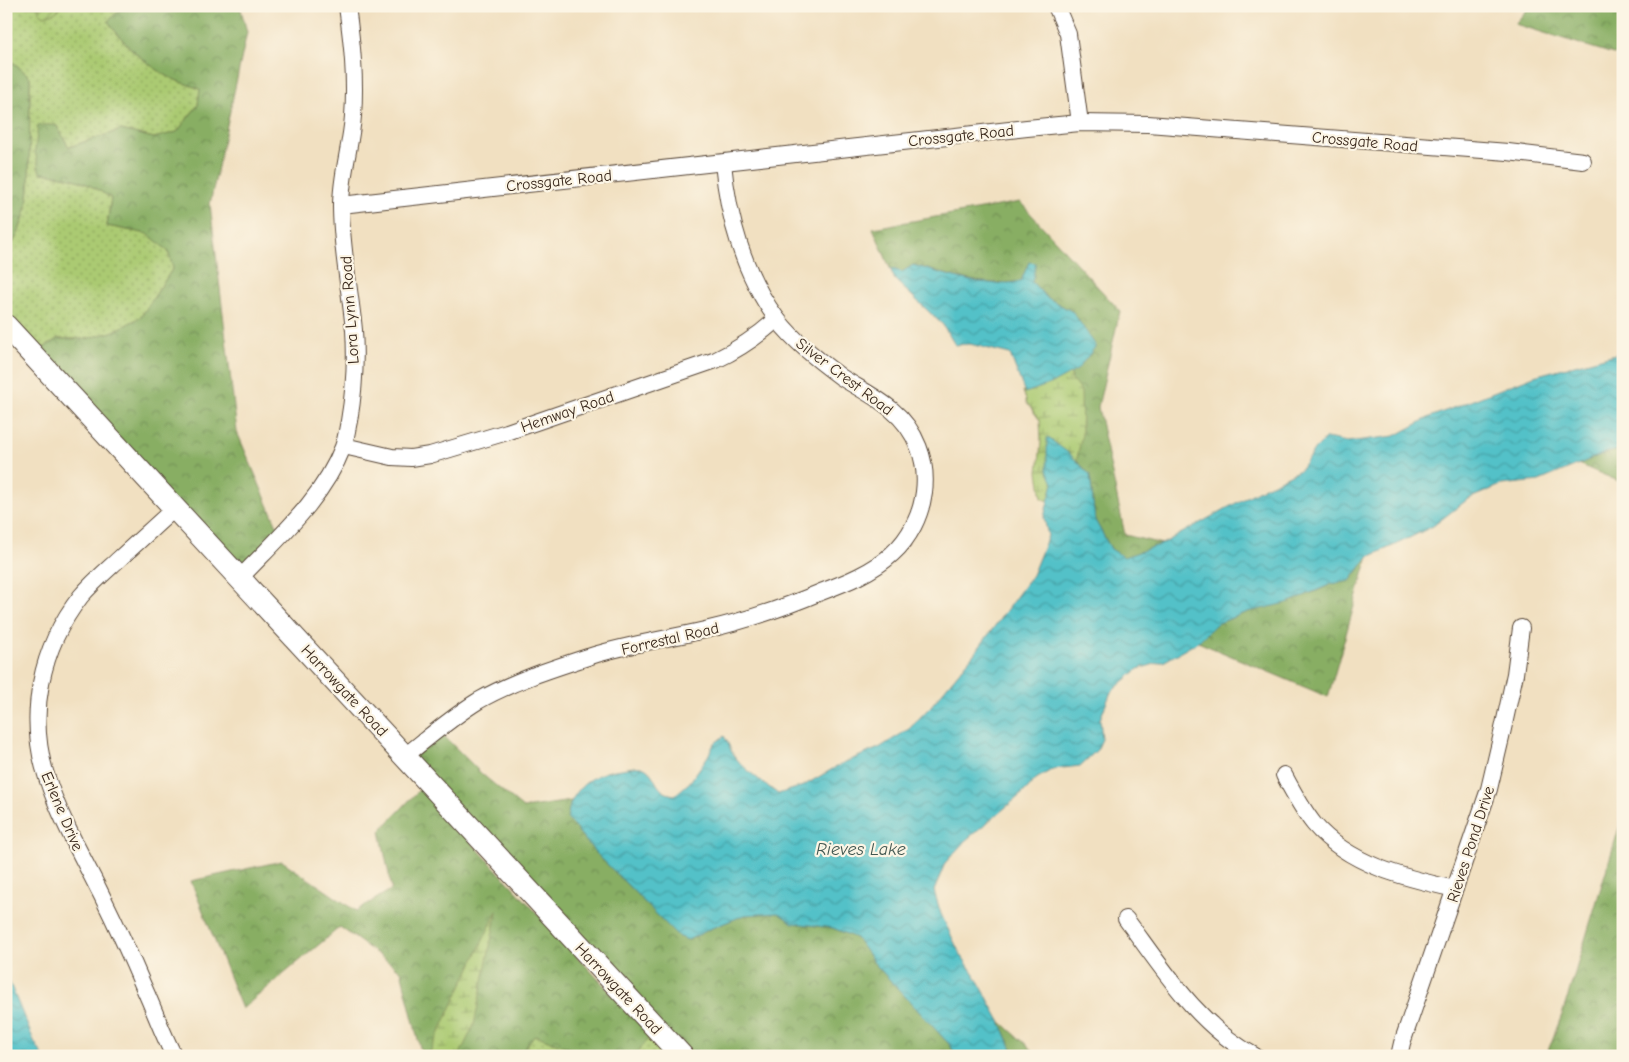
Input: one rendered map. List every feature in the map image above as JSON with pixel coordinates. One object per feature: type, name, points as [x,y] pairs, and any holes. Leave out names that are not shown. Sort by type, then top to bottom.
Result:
[{"type":"main road","name":"Harrowgate Road","points":[[6,326],[682,1056]]},
{"type":"street","name":"Lora Lynn Road","points":[[240,577],[315,497],[344,446],[352,402],[354,347],[341,205],[343,178],[353,118],[355,86],[354,54],[347,6]]},
{"type":"street","points":[[1056,6],[1068,34],[1080,124]]},
{"type":"street","name":"Crossgate Road","points":[[341,205],[1027,128],[1080,124],[1148,124],[1225,129],[1362,142],[1508,152],[1583,161]]},
{"type":"street","name":"Silver Crest Road","points":[[723,162],[732,222],[756,284],[778,319],[807,350],[840,376],[891,409],[903,420],[911,431],[923,461],[924,492],[921,509]]},
{"type":"street","name":"Hemway Road","points":[[344,446],[392,457],[430,456],[507,432],[716,360],[745,345],[778,319]]},
{"type":"street","name":"Erlene Drive","points":[[174,508],[99,578],[82,596],[67,617],[45,662],[40,682],[37,722],[46,776],[55,801],[124,940],[174,1056]]},
{"type":"street","name":"Forrestal Road","points":[[405,756],[453,718],[479,701],[506,687],[592,656],[634,644],[705,630],[783,608],[862,574],[882,562],[905,540],[921,509]]},
{"type":"street","name":"Rieves Pond Drive","points":[[1399,1056],[1481,814],[1493,772],[1515,674],[1521,628]]},
{"type":"street","points":[[1284,775],[1302,808],[1315,825],[1348,853],[1375,867],[1431,884],[1455,889]]},
{"type":"street","points":[[1126,919],[1175,985],[1205,1020],[1227,1039],[1255,1056]]},
{"type":"green space","points":[[6,6],[143,6],[120,10],[108,21],[126,44],[156,69],[172,79],[200,89],[198,105],[177,132],[154,138],[121,130],[69,147],[56,125],[41,173],[78,180],[111,198],[107,226],[148,234],[168,251],[173,268],[141,317],[113,332],[86,339],[57,339],[33,355],[6,326],[6,255],[18,234],[26,210],[29,189],[30,77],[14,63],[6,66]]},
{"type":"green space","points":[[39,6],[60,6],[56,12],[44,16],[39,12]]},
{"type":"green space","points":[[143,6],[240,6],[247,32],[210,204],[237,432],[281,535],[241,577],[33,355],[57,339],[86,339],[112,332],[141,317],[173,268],[168,251],[148,234],[107,226],[111,198],[78,180],[40,173],[35,151],[38,125],[56,125],[69,147],[121,130],[154,138],[177,132],[198,105],[200,89],[172,79],[156,69],[126,44],[108,21],[120,10]]},
{"type":"green space","points":[[1530,6],[1623,6],[1623,57],[1515,24]]},
{"type":"green space","points":[[14,63],[30,77],[29,189],[26,210],[18,234],[6,255],[6,66]]},
{"type":"green space","points":[[1020,202],[1120,311],[1098,407],[1125,535],[1162,544],[1124,558],[1111,549],[1095,520],[1090,475],[1040,420],[1027,403],[1023,391],[1025,392],[1073,312],[1046,297],[1032,282],[1029,262],[1021,281],[1007,283],[980,282],[914,265],[902,272],[890,268],[873,228]]},
{"type":"green space","points":[[1071,366],[1071,379],[1081,392],[1082,434],[1075,468],[1055,504],[1042,498],[1038,472],[1041,442],[1040,420],[1027,403],[1023,391],[1031,381]]},
{"type":"green space","points":[[1623,449],[1623,483],[1578,464],[1605,453]]},
{"type":"green space","points":[[1368,557],[1328,697],[1198,642],[1216,624],[1314,592],[1332,584],[1350,581]]},
{"type":"green space","points":[[438,730],[483,775],[523,808],[571,801],[567,818],[595,852],[679,937],[688,940],[744,915],[778,913],[793,923],[833,928],[856,938],[876,965],[949,1044],[957,1056],[682,1056],[405,756]]},
{"type":"green space","points":[[421,788],[651,1036],[634,1056],[590,1056],[535,1035],[518,1056],[422,1056],[401,971],[340,927],[242,1009],[191,881],[282,861],[356,911],[392,889],[380,831]]},
{"type":"green space","points":[[1623,815],[1623,1056],[1546,1056],[1563,1012]]},
{"type":"green space","points":[[497,911],[474,1025],[459,1056],[428,1056]]},
{"type":"green space","points":[[1000,1021],[1039,1056],[1015,1056]]},
{"type":"green space","points":[[535,1034],[590,1056],[518,1056]]},
{"type":"green space","points":[[651,1036],[669,1056],[634,1056]]},
{"type":"water","points":[[1029,262],[1036,263],[1032,282],[1046,297],[1073,312],[1096,346],[1077,370],[1053,383],[1025,393],[1010,354],[970,344],[955,345],[943,325],[895,280],[890,268],[902,272],[913,265],[967,280],[1007,283],[1021,281]]},
{"type":"water","name":"Rieves Lake","points":[[1623,352],[1623,449],[1605,453],[1539,481],[1501,485],[1468,499],[1433,526],[1368,557],[1350,581],[1332,584],[1287,603],[1248,612],[1216,624],[1198,642],[1165,661],[1138,669],[1111,692],[1100,719],[1102,739],[1097,750],[1080,766],[1053,769],[1036,779],[1023,793],[966,840],[945,863],[934,891],[941,914],[959,952],[976,977],[1000,1021],[1015,1056],[957,1056],[949,1044],[876,965],[856,938],[833,928],[793,923],[778,913],[745,915],[688,940],[679,937],[595,852],[567,818],[571,802],[576,793],[593,778],[614,770],[634,767],[646,769],[662,790],[675,795],[690,782],[714,744],[724,736],[733,755],[739,762],[778,794],[803,786],[843,763],[879,748],[909,729],[931,706],[978,649],[1032,575],[1048,536],[1044,517],[1053,483],[1047,470],[1047,437],[1070,454],[1090,475],[1095,520],[1111,549],[1124,557],[1162,544],[1265,487],[1300,470],[1315,449],[1326,438],[1347,442],[1395,436],[1430,417],[1534,376]]},
{"type":"water","points":[[6,974],[34,1041],[43,1056],[6,1056]]}]
